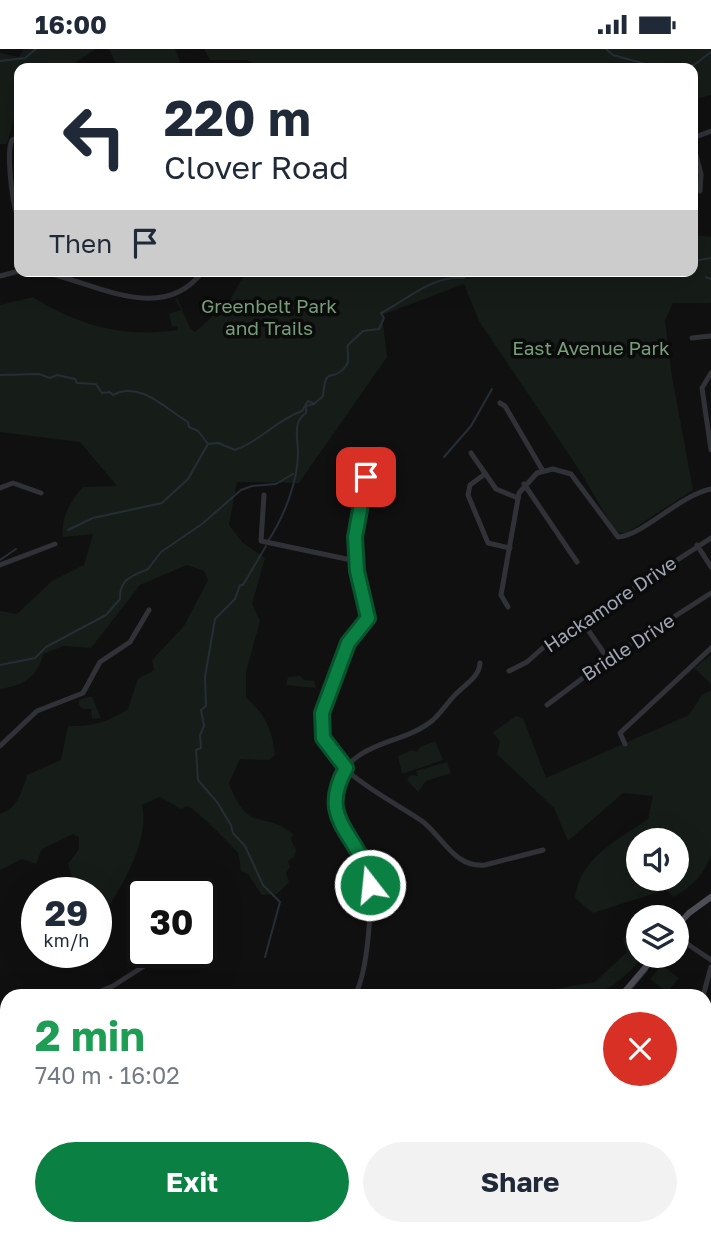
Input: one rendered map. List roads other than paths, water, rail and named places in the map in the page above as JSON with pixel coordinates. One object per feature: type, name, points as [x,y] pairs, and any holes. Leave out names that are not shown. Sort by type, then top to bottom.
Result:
[{"type":"main road","points":[[689,913],[711,897]]},
{"type":"main road","points":[[627,989],[645,968]]},
{"type":"street","points":[[14,139],[9,146],[14,211]]},
{"type":"street","points":[[698,163],[701,174],[700,191]]},
{"type":"street","points":[[61,277],[139,300],[161,298],[177,292],[196,277]]},
{"type":"street","points":[[692,338],[711,336]]},
{"type":"street","points":[[711,373],[702,388],[711,450]]},
{"type":"street","points":[[500,403],[505,406],[543,471]]},
{"type":"street","points":[[471,453],[496,489],[518,498]]},
{"type":"street","points":[[369,456],[355,537],[356,561],[368,618],[348,643],[321,720],[323,738],[361,783],[424,823],[463,861],[477,866],[485,865],[542,850]]},
{"type":"street","points":[[508,607],[501,594],[518,498],[524,484],[543,471],[562,471],[575,478],[618,537],[629,534],[685,497],[711,489]]},
{"type":"street","points":[[485,474],[470,485],[468,495],[484,538],[494,546],[510,548]]},
{"type":"street","points":[[0,488],[13,483],[41,493]]},
{"type":"street","points":[[524,484],[578,562]]},
{"type":"street","points":[[264,495],[261,541],[356,561]]},
{"type":"street","name":"Hackamore Drive","points":[[509,671],[527,662],[582,621],[711,538]]},
{"type":"street","points":[[0,565],[55,544]]},
{"type":"street","points":[[697,545],[711,567]]},
{"type":"street","name":"Bridle Drive","points":[[547,705],[607,659],[711,593]]},
{"type":"street","points":[[0,746],[37,711],[83,693],[100,663],[130,642],[149,610]]},
{"type":"street","points":[[582,621],[607,659]]},
{"type":"street","points":[[625,744],[620,733],[711,648]]},
{"type":"street","points":[[357,989],[365,972],[370,885],[361,853],[342,825],[333,804],[338,782],[346,768],[366,750],[432,721],[476,675],[480,663]]},
{"type":"street","points":[[689,945],[711,960]]},
{"type":"street","points":[[705,989],[711,967]]},
{"type":"street","points":[[106,989],[141,968]]},
{"type":"waterway","points":[[0,61],[25,58],[36,49]]},
{"type":"waterway","points":[[606,49],[613,55],[642,63]]},
{"type":"waterway","points":[[697,63],[711,52]]},
{"type":"waterway","points":[[698,260],[711,258]]},
{"type":"waterway","points":[[268,541],[285,510],[293,487],[299,421],[306,413],[306,406],[314,404],[323,396],[328,377],[346,366],[348,345],[363,331],[379,329],[384,318],[381,313],[420,289],[441,280],[465,277]]},
{"type":"waterway","points":[[706,277],[711,279]]},
{"type":"waterway","points":[[0,375],[39,374],[50,378],[57,375],[75,379],[77,383],[96,384],[102,393],[110,392],[113,395],[133,391],[143,394],[188,422],[189,427],[198,431],[208,444],[218,443],[235,450],[302,411],[308,401],[313,403]]},
{"type":"waterway","points":[[444,457],[471,426],[492,389]]},
{"type":"waterway","points":[[68,530],[93,518],[162,503],[188,479],[208,444]]},
{"type":"waterway","points":[[0,665],[35,658],[46,647],[106,615],[120,599],[120,592],[128,579],[148,569],[161,552],[202,524],[241,490],[276,484],[293,474]]},
{"type":"waterway","points":[[265,957],[280,902],[263,885],[245,846],[233,833],[217,802],[198,780],[196,750],[201,748],[200,735],[204,726],[201,710],[206,706],[205,677],[215,619],[235,599],[240,585],[243,585],[266,546]]},
{"type":"waterway","points":[[0,560],[16,549]]},
{"type":"waterway","points":[[631,989],[647,970]]},
{"type":"park label","name":"Greenbelt Park and Trails","points":[[269,317]]},
{"type":"park label","name":"East Avenue Park","points":[[591,348]]}]
